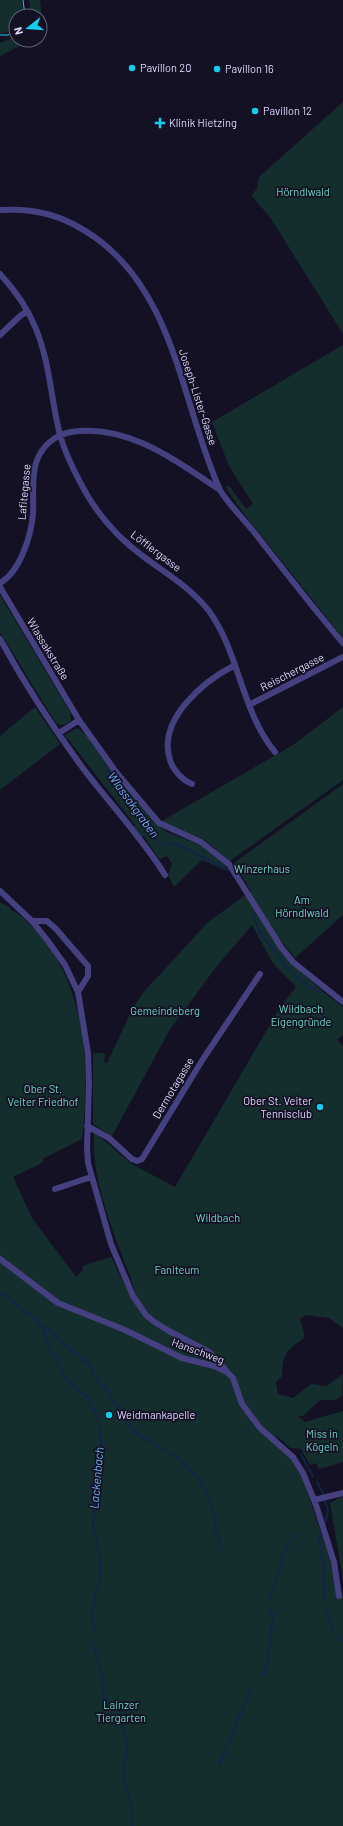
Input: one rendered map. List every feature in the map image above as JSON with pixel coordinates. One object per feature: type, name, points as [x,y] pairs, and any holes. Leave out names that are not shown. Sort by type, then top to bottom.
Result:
[{"type":"street","name":"Joseph-Lister-Gasse","points":[[0,210],[21,209],[36,211],[66,220],[82,228],[102,242],[120,259],[135,277],[155,310],[169,342],[202,443],[220,490],[343,643]]},
{"type":"street","name":"Löfflergasse","points":[[0,274],[9,284],[27,311],[36,329],[44,353],[60,435],[68,458],[80,484],[102,516],[134,549],[172,576],[197,598],[216,621],[235,665],[260,731],[275,752]]},
{"type":"street","points":[[0,335],[19,316],[27,311]]},
{"type":"street","name":"Lafitegasse","points":[[0,584],[18,563],[30,530],[33,513],[32,490],[36,463],[45,447],[54,438],[60,435],[89,430],[116,434],[132,439],[162,452],[220,490]]},
{"type":"street","name":"Wlassakstraße","points":[[0,588],[79,720],[116,772],[159,823],[201,842],[229,864],[281,947],[293,962],[343,1002]]},
{"type":"street","points":[[0,639],[15,666],[82,766],[144,844],[165,875]]},
{"type":"street","name":"Reischergasse","points":[[249,705],[343,657]]},
{"type":"street","points":[[192,784],[178,774],[173,767],[167,751],[169,734],[177,716],[191,697],[212,678],[235,665]]},
{"type":"street","points":[[59,733],[79,720]]},
{"type":"street","points":[[0,891],[32,921],[65,965],[78,992],[88,1053],[90,1083],[87,1147],[91,1177],[114,1250],[134,1296],[141,1308],[153,1321],[163,1328],[209,1352],[217,1359],[227,1372]]},
{"type":"street","points":[[32,921],[43,920],[51,924],[88,966],[88,976],[78,992]]},
{"type":"street","name":"Dermotagasse","points":[[87,1126],[109,1138],[132,1159],[137,1161],[142,1159],[203,1059],[260,974]]},
{"type":"street","points":[[55,1189],[91,1177]]},
{"type":"street","name":"Hanschweg","points":[[0,1259],[58,1303],[125,1330],[182,1358],[214,1366],[227,1372],[233,1378],[242,1404],[260,1428],[293,1457],[303,1473],[314,1500],[334,1562],[339,1596]]},
{"type":"street","points":[[314,1500],[343,1493]]},
{"type":"green space","points":[[0,0],[21,0],[23,8],[8,8],[8,32],[0,33]]},
{"type":"green space","points":[[29,0],[40,0],[41,8],[30,8]]},
{"type":"green space","points":[[8,40],[8,48],[16,48],[0,56],[0,43]]},
{"type":"green space","name":"Hörndlwald","points":[[343,102],[343,334],[270,217],[251,195],[257,189],[259,177]]},
{"type":"green space","points":[[343,345],[343,638],[238,506],[225,486],[229,486],[246,509],[253,504],[229,466],[212,422]]},
{"type":"green space","points":[[0,595],[70,712],[71,720],[66,724],[60,725],[56,723],[0,632]]},
{"type":"green space","points":[[35,707],[60,744],[0,790],[0,736]]},
{"type":"green space","points":[[343,707],[343,780],[230,861],[203,839],[160,822],[293,745]]},
{"type":"green space","points":[[75,729],[79,729],[86,735],[113,772],[154,822],[167,832],[203,846],[227,865],[225,870],[202,860],[174,887],[168,875],[172,864],[167,856],[159,859],[144,836],[142,837],[134,827],[135,825],[68,739],[66,739],[65,735]]},
{"type":"green space","points":[[343,784],[343,915],[295,958],[275,933],[290,962],[343,1007],[343,1035],[337,1040],[343,1046],[343,1328],[329,1318],[305,1315],[300,1319],[305,1337],[287,1353],[283,1361],[282,1376],[276,1382],[278,1394],[293,1398],[311,1384],[327,1386],[343,1374],[342,1396],[335,1400],[320,1400],[303,1416],[298,1416],[305,1422],[343,1411],[343,1462],[319,1469],[316,1463],[310,1465],[301,1449],[290,1448],[276,1435],[300,1471],[328,1553],[339,1596],[343,1596],[343,1826],[0,1826],[0,902],[11,908],[10,909],[31,925],[57,959],[77,1007],[85,1060],[82,1139],[44,1158],[42,1163],[13,1177],[32,1218],[76,1277],[83,1270],[82,1266],[111,1257],[130,1295],[137,1297],[102,1196],[94,1154],[94,1132],[132,1164],[175,1187],[281,1006],[296,987],[272,962],[252,925],[217,966],[169,1031],[112,1136],[93,1124],[93,1053],[104,1053],[104,1062],[107,1063],[133,1008],[142,994],[208,922],[251,891],[234,863]]},
{"type":"green space","points":[[343,1496],[343,1579],[330,1503]]},
{"type":"waterway","name":"Wlassakgraben","points":[[104,764],[117,786],[156,840],[162,845]]},
{"type":"waterway","name":"Wlassakgraben","points":[[168,845],[173,843],[179,845],[228,870]]},
{"type":"waterway","name":"Wlassakgraben","points":[[252,912],[261,935],[277,953],[286,967],[311,988],[320,992]]},
{"type":"waterway","name":"Lackenbach","points":[[0,1292],[33,1317],[43,1328],[52,1354],[56,1356],[64,1375],[72,1385],[89,1398],[90,1404],[98,1416],[102,1447],[99,1473],[96,1483],[93,1523],[100,1560],[100,1581],[95,1592],[95,1599],[91,1612],[95,1629]]},
{"type":"waterway","points":[[43,1328],[46,1328],[89,1365],[98,1381],[106,1388],[114,1403],[120,1409],[133,1431],[181,1460],[199,1478],[208,1496],[214,1515],[215,1529],[222,1549]]},
{"type":"waterway","points":[[301,1454],[307,1466]]},
{"type":"waterway","points":[[309,1469],[313,1476]]},
{"type":"waterway","points":[[317,1482],[324,1495]]},
{"type":"waterway","points":[[324,1527],[328,1511],[325,1500]]},
{"type":"waterway","points":[[269,1601],[269,1597],[283,1564],[282,1554],[294,1534]]},
{"type":"waterway","points":[[321,1534],[319,1541],[323,1560],[324,1599]]},
{"type":"waterway","points":[[325,1607],[333,1631],[343,1642]]},
{"type":"waterway","points":[[261,1676],[266,1670],[273,1617],[270,1609]]},
{"type":"waterway","name":"Lackenbach","points":[[94,1646],[101,1671],[104,1696],[106,1700],[119,1712],[124,1731],[127,1748],[123,1777],[132,1808],[131,1821],[133,1826]]},
{"type":"waterway","points":[[220,1764],[251,1688]]},
{"type":"tram line","points":[[23,0],[24,8]]},
{"type":"tram line","points":[[0,35],[8,35]]},
{"type":"place","name":"Pavillon 20","points":[[132,68]]},
{"type":"place","name":"Pavillon 16","points":[[217,69]]},
{"type":"place","name":"Pavillon 12","points":[[255,111]]},
{"type":"place","name":"Klinik Hietzing","points":[[160,123]]},
{"type":"place","name":"Ober St. Veiter Tennisclub","points":[[320,1107]]},
{"type":"place","name":"Weidmankapelle","points":[[109,1415]]},
{"type":"park label","name":"Winzerhaus","points":[[262,869]]},
{"type":"park label","name":"Am Hörndlwald","points":[[302,906]]},
{"type":"park label","name":"Gemeindeberg","points":[[165,1011]]},
{"type":"park label","name":"Wildbach Eigengründe","points":[[301,1015]]},
{"type":"park label","name":"Ober St. Veiter Friedhof","points":[[43,1095]]},
{"type":"park label","name":"Wildbach","points":[[218,1218]]},
{"type":"park label","name":"Faniteum","points":[[177,1270]]},
{"type":"park label","name":"Miss in Kögeln","points":[[322,1440]]},
{"type":"park label","name":"Lainzer Tiergarten","points":[[121,1711]]}]
